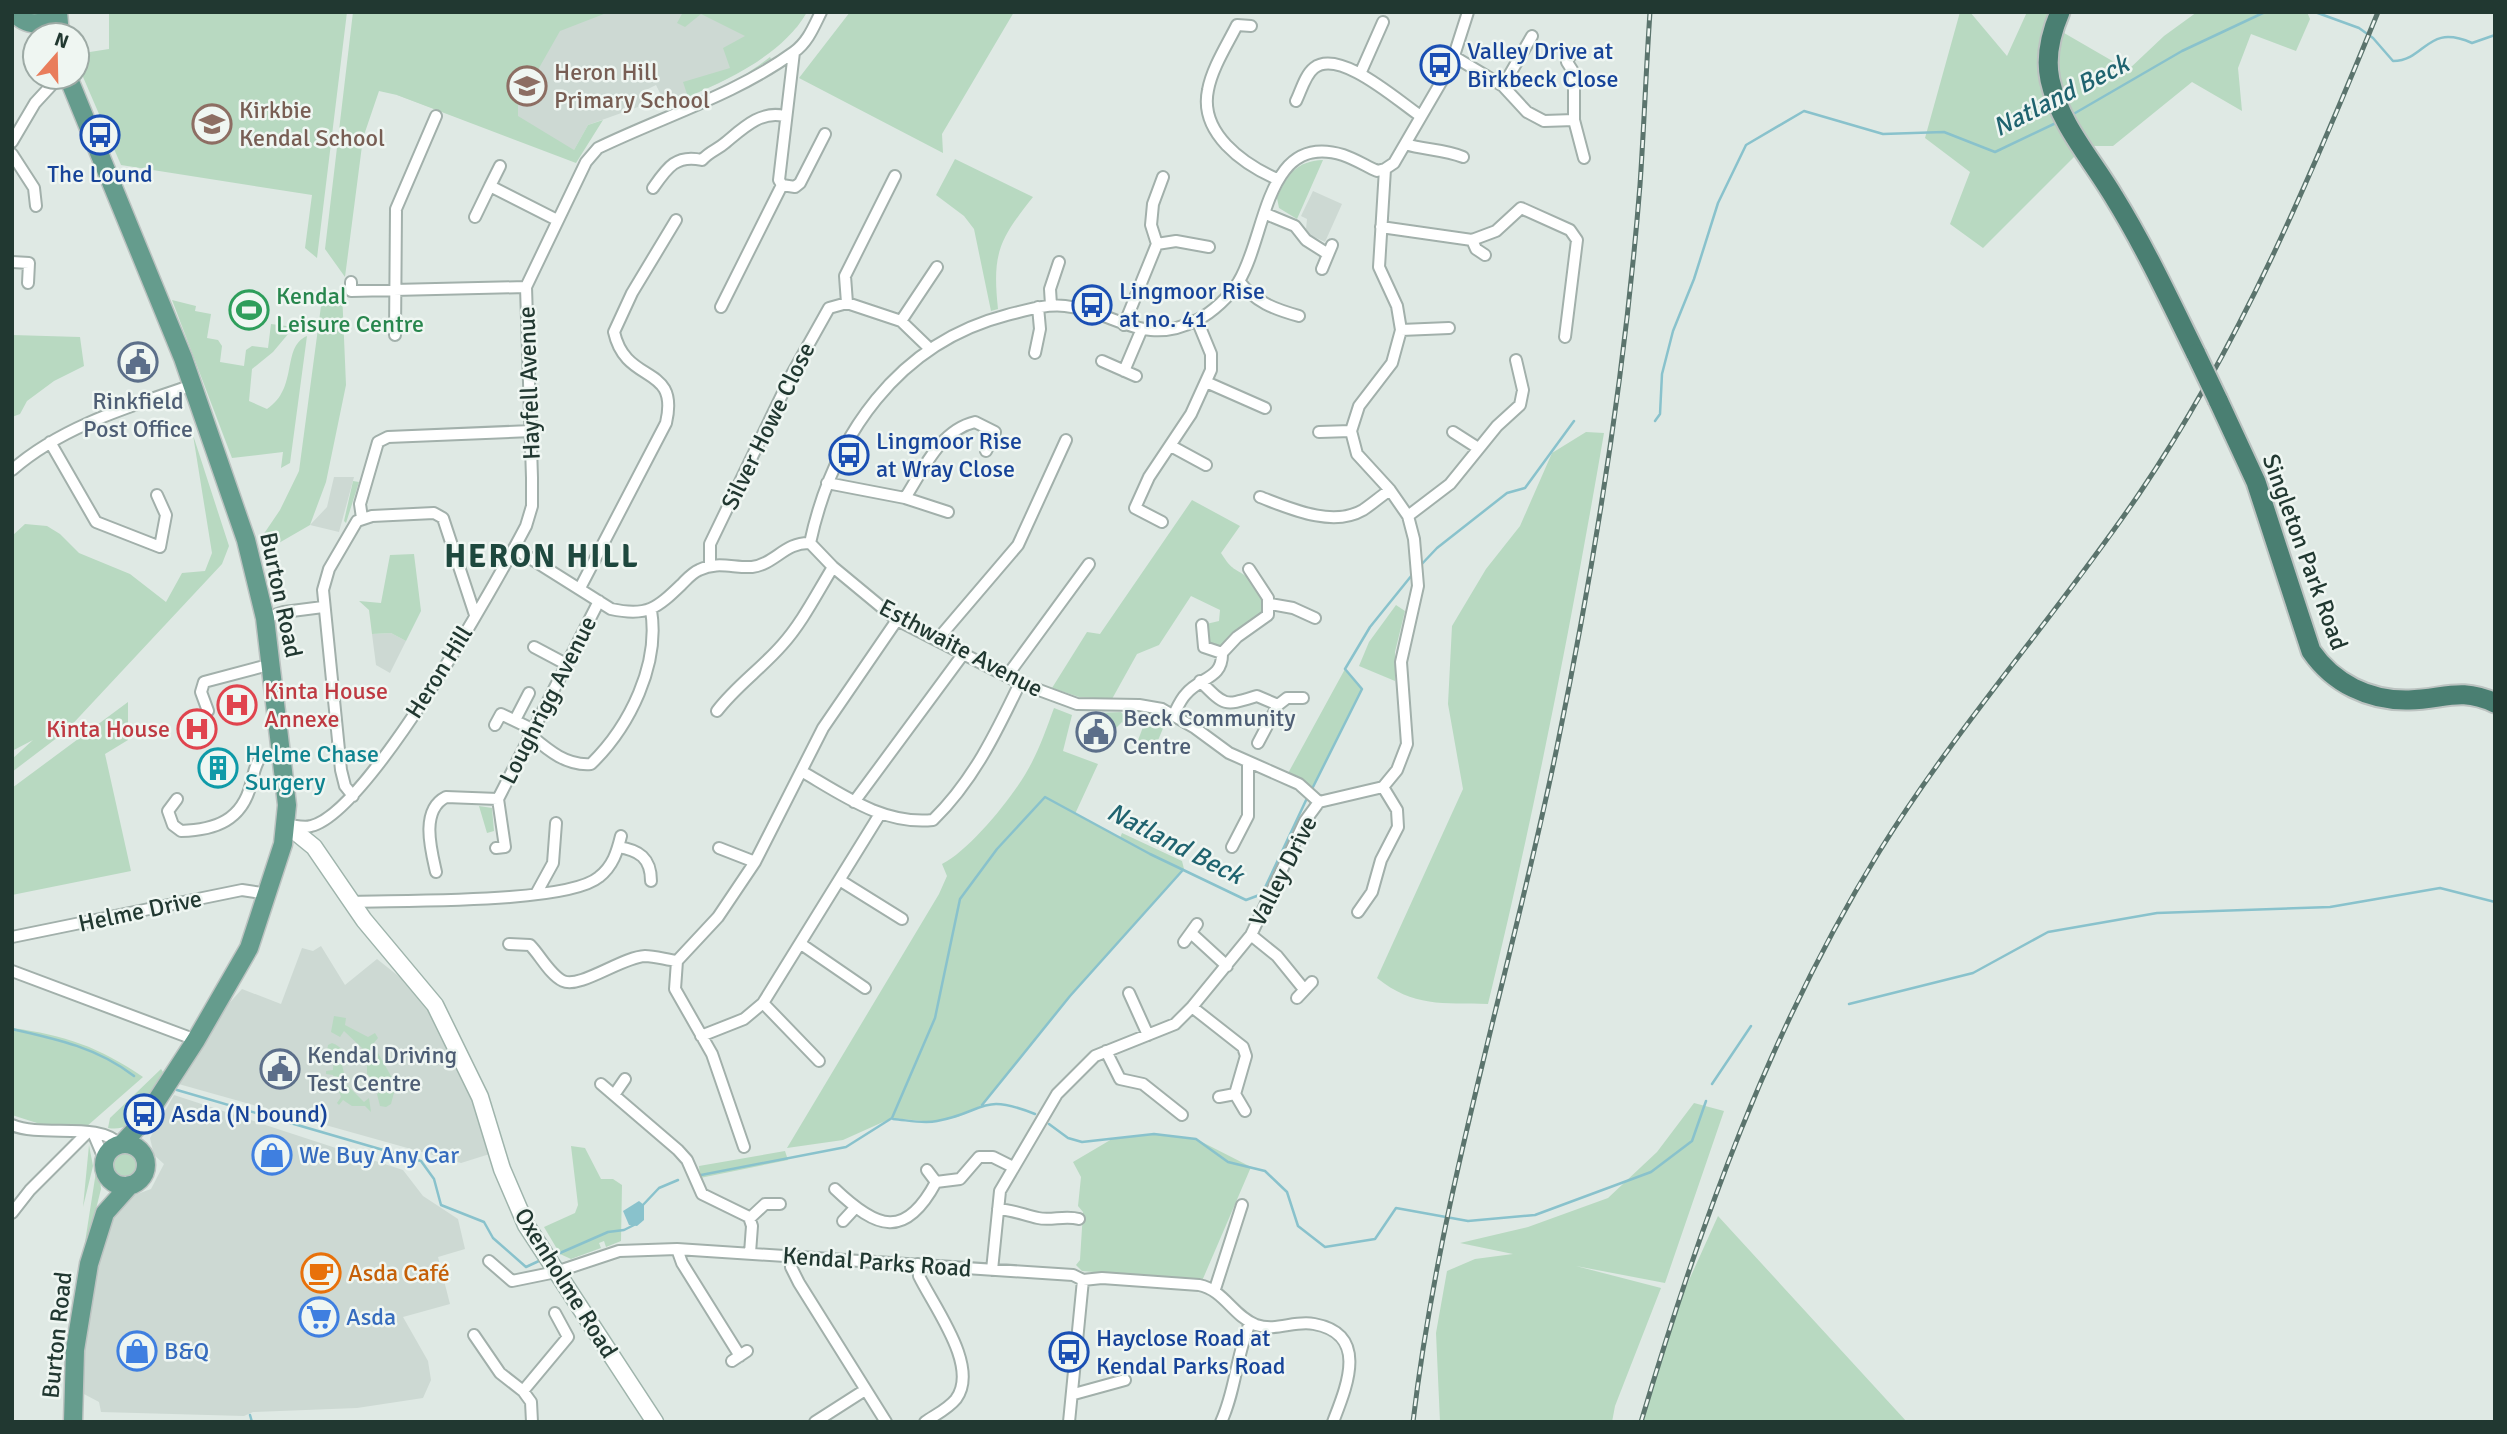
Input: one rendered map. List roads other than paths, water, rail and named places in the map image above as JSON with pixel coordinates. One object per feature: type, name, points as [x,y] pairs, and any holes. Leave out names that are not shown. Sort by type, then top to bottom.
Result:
[{"type":"highway","name":"Singleton Park Road","points":[[2060,12],[2048,50],[2049,78],[2055,100],[2066,125],[2132,228],[2218,400],[2256,482],[2311,651],[2323,669],[2343,684],[2378,698],[2410,700],[2456,693],[2476,694],[2495,704]]},
{"type":"main road","name":"Burton Road","points":[[74,91],[193,385],[246,540],[265,618],[272,664],[287,825],[268,894],[249,948],[196,1040],[144,1120],[121,1145]]},
{"type":"main road","name":"Oxenholme Road","points":[[287,825],[314,848],[351,902],[435,1005],[480,1097],[513,1198],[556,1272],[655,1422]]},
{"type":"main road","name":"Burton Road","points":[[142,1152],[144,1120]]},
{"type":"main road","points":[[121,1145],[133,1145],[142,1152],[146,1163],[144,1174],[130,1185],[117,1184],[106,1168],[110,1151],[121,1145]]},
{"type":"main road","name":"Burton Road","points":[[73,1422],[75,1350],[81,1302],[104,1213],[102,1203],[106,1168]]},
{"type":"main road","name":"Burton Road","points":[[104,1213],[130,1185]]},
{"type":"street","points":[[782,185],[779,180],[785,116],[795,65],[794,52],[805,41],[821,12]]},
{"type":"street","points":[[514,548],[611,609],[630,613],[660,606],[695,571],[709,565],[753,567],[768,562],[797,542],[810,542],[827,483],[862,420],[897,376],[929,348],[995,318],[1051,305],[1081,309],[1141,331],[1177,327],[1197,320],[1217,306],[1239,281],[1277,179],[1293,160],[1316,153],[1335,153],[1377,171],[1394,163],[1453,56],[1468,12]]},
{"type":"street","points":[[1360,74],[1383,22]]},
{"type":"street","points":[[1251,26],[1237,24],[1208,91],[1208,113],[1226,147],[1277,179]]},
{"type":"street","points":[[1503,86],[1532,36]]},
{"type":"street","name":"Hayfell Avenue","points":[[514,548],[532,506],[526,287],[586,162],[598,148],[734,89],[794,52]]},
{"type":"street","points":[[1571,54],[1567,62],[1574,73],[1573,120],[1584,158]]},
{"type":"street","points":[[1453,56],[1503,86],[1527,112],[1544,121],[1573,120]]},
{"type":"street","points":[[1296,101],[1316,66],[1333,61],[1360,74],[1419,115]]},
{"type":"street","points":[[12,142],[35,103],[46,91]]},
{"type":"street","points":[[653,188],[668,165],[688,157],[702,160],[735,133],[767,114],[785,116]]},
{"type":"street","points":[[395,335],[396,209],[436,116]]},
{"type":"street","points":[[782,185],[795,187],[800,183],[825,134]]},
{"type":"street","points":[[1405,144],[1463,157]]},
{"type":"street","points":[[12,154],[34,188],[36,206]]},
{"type":"street","points":[[475,217],[500,166]]},
{"type":"street","points":[[1358,912],[1372,892],[1381,860],[1398,827],[1397,810],[1383,787],[1397,771],[1407,744],[1401,662],[1418,586],[1408,516],[1390,490],[1357,454],[1351,431],[1359,406],[1392,363],[1401,330],[1397,306],[1379,267],[1387,178],[1385,169]]},
{"type":"street","points":[[895,176],[845,276],[847,303],[901,321],[929,348]]},
{"type":"street","points":[[1124,324],[1157,244],[1152,225],[1153,204],[1163,177]]},
{"type":"street","points":[[721,307],[782,185]]},
{"type":"street","points":[[490,186],[557,220]]},
{"type":"street","points":[[1381,227],[1472,240],[1496,231],[1521,208],[1570,230],[1577,240],[1565,337]]},
{"type":"street","points":[[1266,214],[1295,226],[1306,240],[1330,250],[1322,269]]},
{"type":"street","points":[[580,588],[666,423],[670,406],[667,390],[659,381],[628,362],[621,354],[614,332],[622,311],[676,220]]},
{"type":"street","points":[[1472,240],[1476,249],[1485,255]]},
{"type":"street","points":[[1157,244],[1176,241],[1209,247]]},
{"type":"street","points":[[12,262],[29,263],[28,283]]},
{"type":"street","points":[[1051,305],[1050,289],[1059,262]]},
{"type":"street","points":[[901,321],[937,267]]},
{"type":"street","points":[[1239,281],[1250,296],[1264,305],[1299,316]]},
{"type":"street","points":[[352,282],[351,291],[526,287]]},
{"type":"street","name":"Silver Howe Close","points":[[709,565],[710,544],[797,363],[829,307],[847,303]]},
{"type":"street","points":[[1035,353],[1040,328],[1038,307]]},
{"type":"street","points":[[1162,523],[1135,508],[1149,477],[1171,446],[1212,370],[1211,354],[1197,320]]},
{"type":"street","points":[[1401,330],[1449,328]]},
{"type":"street","points":[[1124,370],[1141,331]]},
{"type":"street","points":[[1102,360],[1136,376]]},
{"type":"street","points":[[1408,516],[1450,484],[1478,448],[1520,405],[1523,390],[1516,360]]},
{"type":"street","points":[[1206,382],[1265,408]]},
{"type":"street","points":[[12,470],[50,442],[142,402],[193,385]]},
{"type":"street","points":[[905,498],[940,444],[962,425],[975,422],[995,432],[986,451]]},
{"type":"street","points":[[353,796],[345,786],[341,770],[323,607],[324,579],[353,525],[362,518],[360,504],[378,442],[388,438],[531,431]]},
{"type":"street","points":[[1319,432],[1351,431]]},
{"type":"street","points":[[1453,432],[1478,448]]},
{"type":"street","points":[[937,640],[1018,545],[1066,440]]},
{"type":"street","points":[[50,442],[96,522],[160,547],[166,515],[157,495]]},
{"type":"street","points":[[1171,446],[1206,465]]},
{"type":"street","points":[[827,483],[905,498],[948,512]]},
{"type":"street","points":[[1268,496],[1316,516],[1343,516],[1360,512],[1390,490]]},
{"type":"street","name":"Heron Hill","points":[[362,518],[424,513],[443,518],[474,615]]},
{"type":"street","name":"Esthwaite Avenue","points":[[810,542],[833,567],[897,620],[1020,683],[1077,704],[1139,705],[1174,715],[1229,753],[1278,773],[1312,797]]},
{"type":"street","name":"Heron Hill","points":[[287,825],[317,824],[353,796],[372,777],[408,723],[514,548]]},
{"type":"street","points":[[1007,676],[1089,564]]},
{"type":"street","points":[[717,711],[735,687],[785,643],[833,567]]},
{"type":"street","points":[[1174,715],[1186,694],[1200,681],[1215,676],[1223,664],[1222,653],[1237,637],[1268,615],[1270,604],[1249,569]]},
{"type":"street","name":"Loughrigg Avenue","points":[[498,799],[599,601]]},
{"type":"street","points":[[1270,604],[1293,608],[1315,618]]},
{"type":"street","points":[[265,618],[284,612],[323,607]]},
{"type":"street","points":[[495,725],[501,715],[515,720],[531,731],[553,753],[576,765],[591,764],[603,752],[646,676],[655,634],[651,610]]},
{"type":"street","points":[[744,1147],[720,1072],[674,989],[677,961],[718,917],[755,862],[823,728],[897,620]]},
{"type":"street","points":[[1202,625],[1204,647],[1222,653]]},
{"type":"street","points":[[534,647],[566,664]]},
{"type":"street","points":[[854,802],[964,653]]},
{"type":"street","points":[[208,711],[201,692],[205,682],[214,677],[272,664]]},
{"type":"street","points":[[1200,681],[1219,700],[1234,704],[1257,696],[1278,705]]},
{"type":"street","points":[[803,772],[880,814],[899,820],[933,820],[950,803],[987,751],[1020,683]]},
{"type":"street","points":[[515,720],[529,693]]},
{"type":"street","points":[[1258,743],[1278,705],[1287,698],[1303,698]]},
{"type":"street","points":[[177,799],[168,811],[173,825],[181,831],[223,825],[243,803],[251,786],[254,766],[260,758],[282,753]]},
{"type":"street","points":[[1231,847],[1248,816],[1248,762]]},
{"type":"street","name":"Valley Drive","points":[[992,1270],[1000,1191],[1056,1094],[1086,1062],[1106,1051],[1175,1024],[1192,1007],[1251,935],[1305,821],[1312,797],[1383,787]]},
{"type":"street","points":[[433,866],[429,823],[439,800],[446,797],[498,799],[502,851]]},
{"type":"street","points":[[701,1037],[752,1014],[763,1003],[841,881],[880,814]]},
{"type":"street","points":[[536,894],[553,863],[556,823]]},
{"type":"street","points":[[351,902],[536,894],[578,888],[599,878],[617,856],[620,841],[642,854],[648,862],[651,881]]},
{"type":"street","points":[[719,848],[755,862]]},
{"type":"street","points":[[841,881],[902,919]]},
{"type":"street","name":"Helme Drive","points":[[12,937],[242,890],[268,894]]},
{"type":"street","points":[[1190,933],[1227,966]]},
{"type":"street","points":[[1251,935],[1277,956],[1304,989]]},
{"type":"street","points":[[509,944],[530,945],[554,974],[563,981],[574,984],[627,960],[645,956],[677,961]]},
{"type":"street","points":[[801,944],[865,988]]},
{"type":"street","points":[[12,971],[196,1040]]},
{"type":"street","points":[[1129,993],[1148,1035]]},
{"type":"street","points":[[763,1003],[819,1060]]},
{"type":"street","points":[[1192,1007],[1242,1048],[1246,1056],[1235,1094],[1245,1111]]},
{"type":"street","points":[[1106,1051],[1120,1079],[1143,1084],[1182,1115]]},
{"type":"street","points":[[614,1095],[625,1079]]},
{"type":"street","points":[[601,1084],[678,1150],[702,1194],[742,1211],[750,1218],[750,1253]]},
{"type":"street","points":[[1219,1097],[1235,1094]]},
{"type":"street","points":[[12,1125],[35,1132],[90,1134],[115,1139],[121,1145]]},
{"type":"street","points":[[90,1134],[106,1168]]},
{"type":"street","points":[[12,1213],[30,1190],[90,1134]]},
{"type":"street","points":[[936,1182],[960,1179],[979,1157],[993,1157],[1013,1167]]},
{"type":"street","points":[[928,1170],[936,1182]]},
{"type":"street","points":[[835,1189],[855,1208],[874,1220],[903,1219],[918,1211],[936,1182]]},
{"type":"street","points":[[750,1218],[765,1205],[780,1204]]},
{"type":"street","points":[[1242,1205],[1215,1289],[1250,1323],[1279,1329],[1314,1324],[1333,1331],[1348,1348],[1352,1367],[1333,1422]]},
{"type":"street","points":[[843,1221],[855,1208]]},
{"type":"street","points":[[998,1209],[1021,1212],[1039,1219],[1062,1216],[1079,1218]]},
{"type":"street","points":[[677,1249],[682,1263],[740,1356]]},
{"type":"street","name":"Kendal Parks Road","points":[[489,1261],[512,1281],[556,1272],[619,1251],[677,1249],[1073,1275],[1083,1280],[1102,1278],[1199,1285],[1215,1289]]},
{"type":"street","points":[[791,1256],[791,1267],[799,1283],[886,1422]]},
{"type":"street","points":[[918,1264],[919,1276],[959,1353],[964,1371],[957,1398],[925,1422]]},
{"type":"street","points":[[1069,1422],[1074,1394],[1083,1280]]},
{"type":"street","points":[[523,1391],[565,1344],[568,1337],[555,1312]]},
{"type":"street","points":[[1221,1422],[1231,1394],[1239,1348],[1250,1323]]},
{"type":"street","points":[[474,1335],[500,1373],[523,1391],[531,1402],[532,1422]]},
{"type":"street","points":[[1074,1394],[1125,1380]]},
{"type":"street","points":[[815,1422],[865,1390]]},
{"type":"water","points":[[639,1201],[644,1205],[644,1220],[637,1226],[629,1225],[623,1211]]},
{"type":"waterway","name":"Natland Beck","points":[[2070,116],[2182,51],[2265,12]]},
{"type":"waterway","name":"Natland Beck","points":[[2315,12],[2359,28],[2373,38],[2393,61],[2413,55],[2428,44],[2445,37],[2472,43],[2495,35]]},
{"type":"waterway","name":"Natland Beck","points":[[1655,421],[1660,414],[1662,374],[1673,331],[1694,279],[1718,203],[1746,145],[1804,111],[1883,134],[1944,132],[1995,152],[2058,122]]},
{"type":"waterway","name":"Natland Beck","points":[[1419,567],[1437,548],[1507,493],[1525,488],[1574,421]]},
{"type":"waterway","name":"Natland Beck","points":[[1311,791],[1362,689],[1345,669],[1370,627],[1412,575]]},
{"type":"waterway","name":"Natland Beck","points":[[701,1175],[846,1147],[892,1118],[935,1018],[960,899],[997,849],[1045,797],[1150,854],[1246,900],[1262,894],[1308,796]]},
{"type":"waterway","points":[[982,1105],[1070,996],[1182,871]]},
{"type":"waterway","points":[[1849,1004],[1973,973],[2048,932],[2157,913],[2330,907],[2440,888],[2495,902]]},
{"type":"waterway","points":[[1712,1084],[1751,1026]]},
{"type":"waterway","name":"Natland Beck","points":[[12,1029],[91,1051],[134,1076]]},
{"type":"waterway","name":"Natland Beck","points":[[177,1090],[421,1161],[434,1179],[441,1205],[484,1222],[493,1238],[526,1267],[541,1260]]},
{"type":"waterway","points":[[1049,1124],[1068,1138],[1082,1142],[1154,1134],[1196,1139],[1228,1162],[1265,1171],[1287,1192],[1298,1226],[1325,1247],[1375,1239],[1396,1208],[1468,1221],[1535,1215],[1651,1172],[1692,1141],[1706,1101]]},
{"type":"waterway","points":[[893,1119],[932,1122],[993,1104],[1035,1114]]},
{"type":"waterway","name":"Natland Beck","points":[[642,1206],[659,1188],[678,1180]]},
{"type":"waterway","name":"Natland Beck","points":[[560,1253],[608,1232],[624,1230],[634,1225]]},
{"type":"waterway","points":[[250,1415],[252,1422]]},
{"type":"railway","points":[[1413,1422],[1440,1251],[1539,831],[1571,677],[1596,537],[1634,256],[1650,12]]},
{"type":"railway","points":[[1641,1422],[1688,1274],[1741,1129],[1771,1058],[1840,919],[1909,805],[2107,539],[2175,437],[2241,320],[2271,259],[2378,12]]},
{"type":"place","name":"Valley Drive at Birkbeck Close","points":[[1440,65]]},
{"type":"place","name":"Heron Hill Primary School","points":[[527,86]]},
{"type":"place","name":"Kirkbie Kendal School","points":[[212,124]]},
{"type":"place","name":"The Lound","points":[[100,135]]},
{"type":"place","name":"Lingmoor Rise at no. 41","points":[[1092,305]]},
{"type":"place","name":"Kendal Leisure Centre","points":[[249,310]]},
{"type":"place","name":"Rinkfield Post Office","points":[[138,362]]},
{"type":"place","name":"Lingmoor Rise at Wray Close","points":[[849,455]]},
{"type":"place","name":"Kinta House Annexe","points":[[237,705]]},
{"type":"place","name":"Kinta House","points":[[197,729]]},
{"type":"place","name":"Beck Community Centre","points":[[1096,732]]},
{"type":"place","name":"Helme Chase Surgery","points":[[218,768]]},
{"type":"place","name":"Kendal Driving Test Centre","points":[[280,1069]]},
{"type":"place","name":"Asda (N bound)","points":[[144,1114]]},
{"type":"place","name":"We Buy Any Car","points":[[272,1155]]},
{"type":"place","name":"Asda Café","points":[[321,1273]]},
{"type":"place","name":"Asda","points":[[319,1317]]},
{"type":"place","name":"B&Q","points":[[137,1351]]},
{"type":"place","name":"Hayclose Road at Kendal Parks Road","points":[[1069,1352]]},
{"type":"district","name":"HERON HILL","points":[[542,556]]}]
